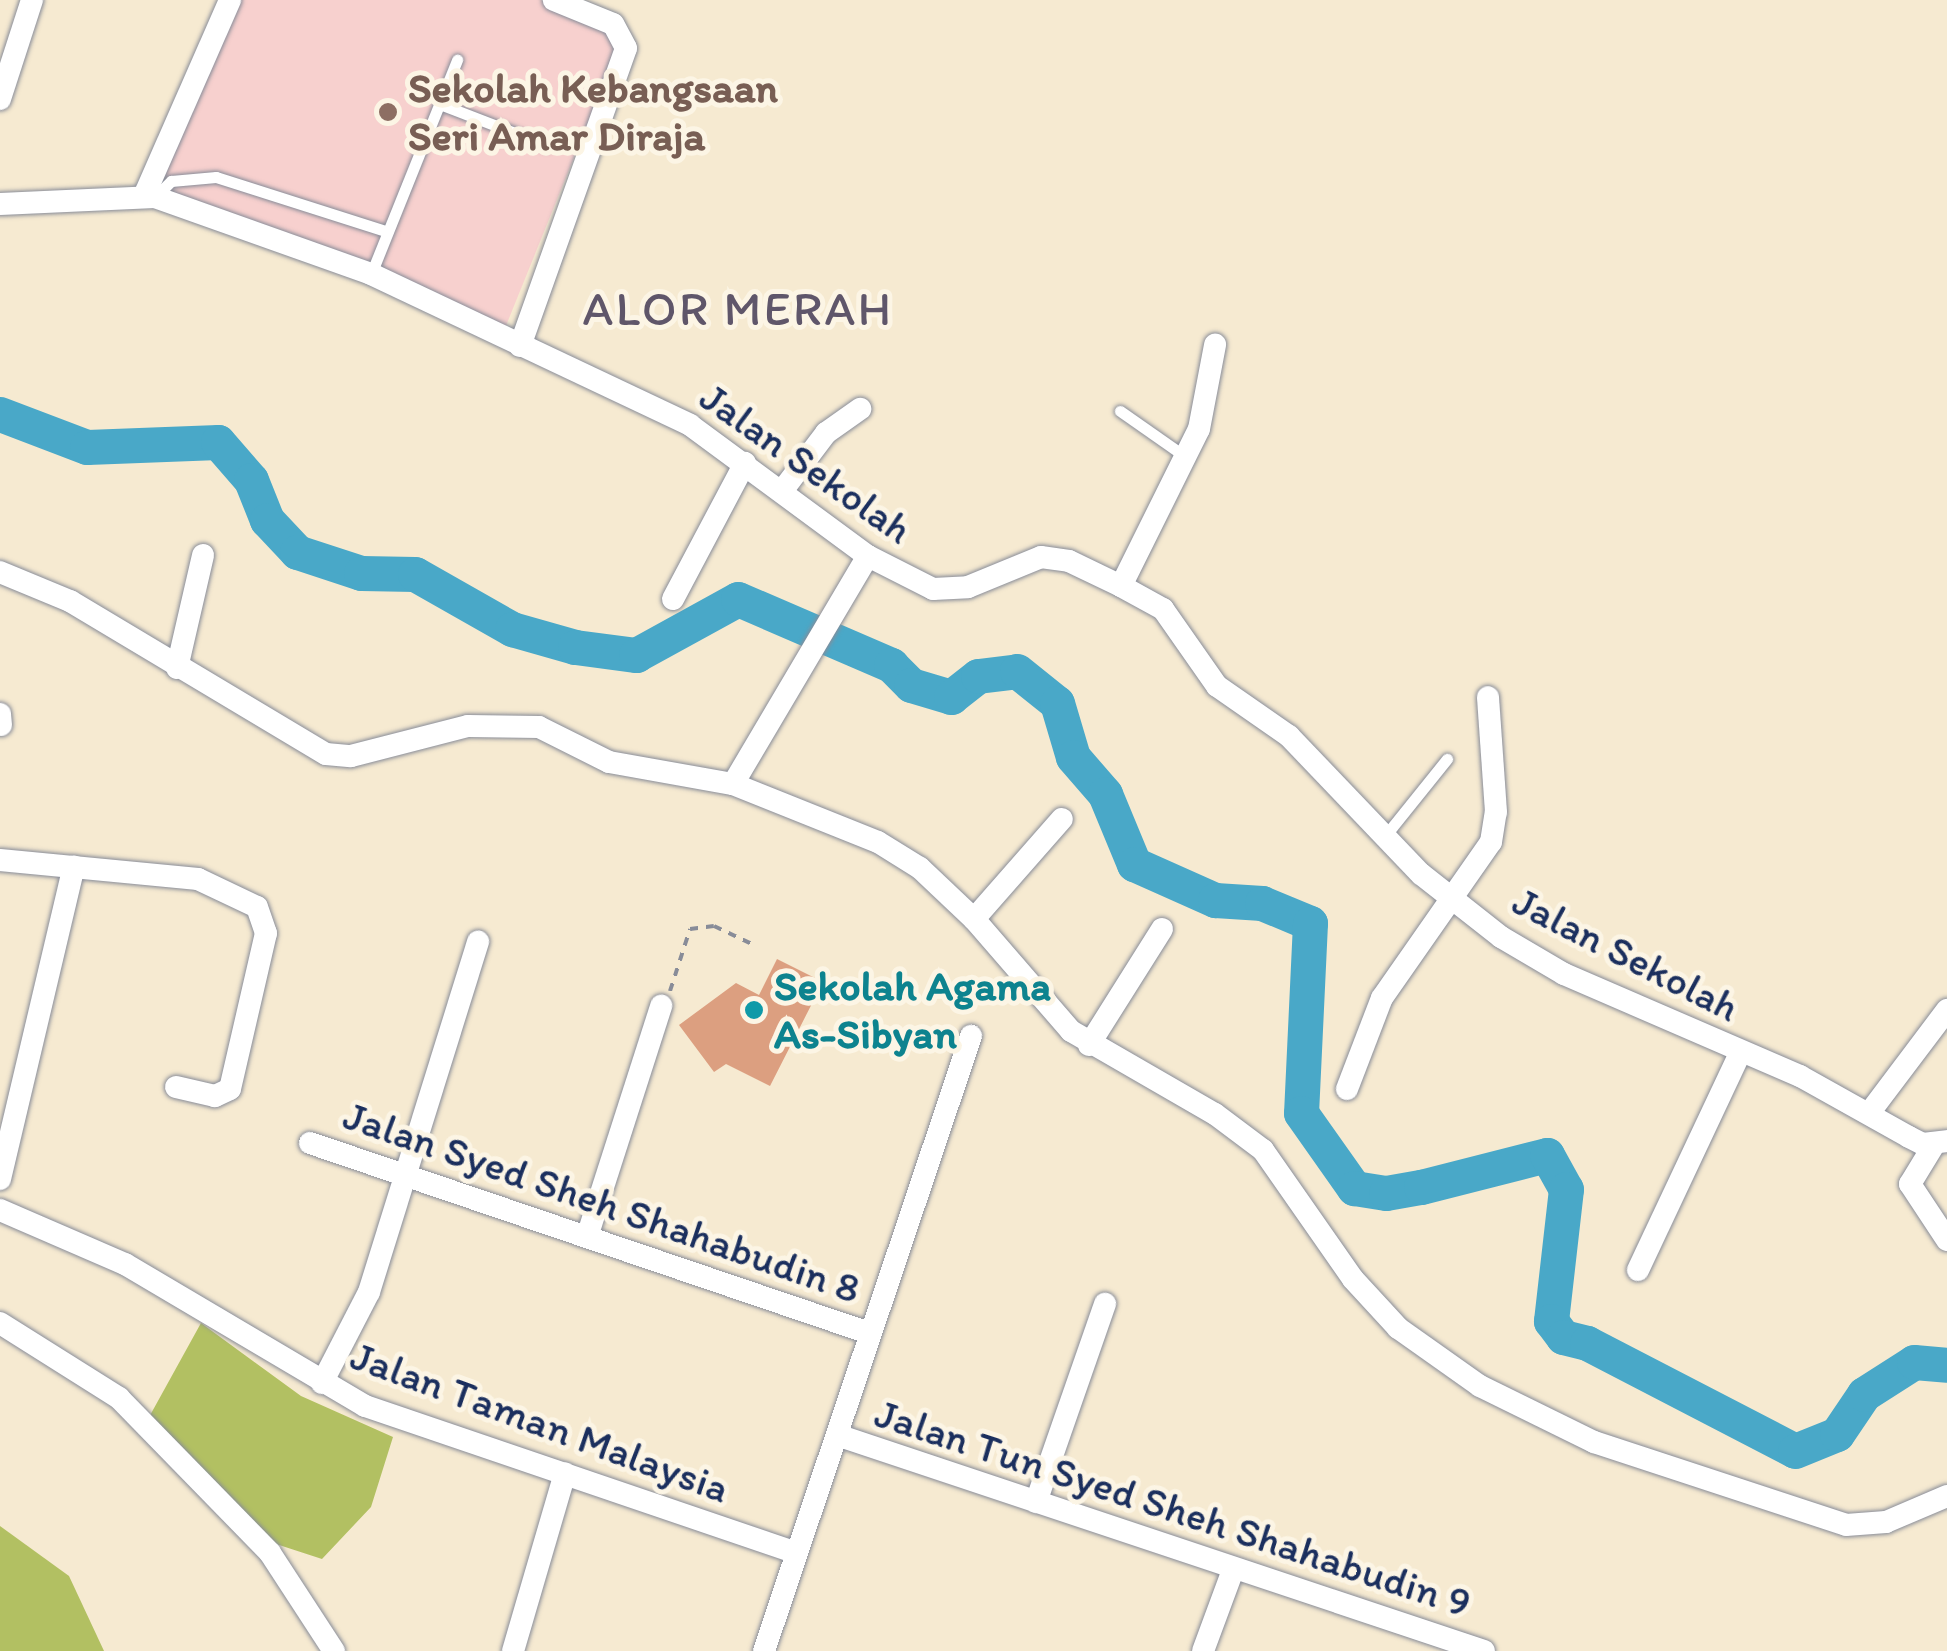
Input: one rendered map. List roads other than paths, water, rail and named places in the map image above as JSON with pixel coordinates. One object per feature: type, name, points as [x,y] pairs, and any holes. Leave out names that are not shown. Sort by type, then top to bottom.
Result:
[{"type":"street","points":[[0,100],[32,0]]},
{"type":"street","points":[[150,197],[230,0]]},
{"type":"street","points":[[520,346],[626,48],[613,24],[554,0]]},
{"type":"street","name":"Jalan Sekolah","points":[[0,204],[150,197],[371,274],[520,346],[638,396],[745,463],[868,556],[932,589],[968,587],[1041,557],[1069,561],[1121,586],[1163,610],[1217,686],[1289,736],[1451,902],[1540,962],[1870,1112],[1909,1137],[1941,1142]]},
{"type":"street","points":[[1121,586],[1204,414],[1215,345]]},
{"type":"street","points":[[782,490],[826,432],[860,409]]},
{"type":"street","points":[[673,598],[745,463]]},
{"type":"street","points":[[177,668],[204,555]]},
{"type":"street","points":[[733,784],[868,556]]},
{"type":"street","points":[[0,572],[70,601],[177,668],[337,757],[468,726],[512,723],[540,727],[625,766],[733,784],[894,850],[974,919],[1089,1045],[1215,1114],[1263,1150],[1353,1278],[1398,1328],[1480,1386],[1594,1442],[1846,1525],[1886,1522],[1947,1496]]},
{"type":"street","points":[[1347,1089],[1368,1023],[1451,902],[1494,828],[1488,697]]},
{"type":"street","points":[[0,714],[1,725]]},
{"type":"street","points":[[974,919],[1062,819]]},
{"type":"street","points":[[0,860],[218,884],[245,898],[264,920],[230,1090],[215,1096],[176,1086]]},
{"type":"street","points":[[0,1180],[74,867]]},
{"type":"street","points":[[1089,1045],[1162,929]]},
{"type":"street","points":[[322,1383],[358,1319],[409,1176],[478,942]]},
{"type":"street","points":[[588,1237],[661,1006]]},
{"type":"street","points":[[1870,1112],[1947,1010]]},
{"type":"street","points":[[764,1651],[971,1036]]},
{"type":"street","points":[[1638,1270],[1740,1053]]},
{"type":"street","points":[[1941,1142],[1910,1184],[1947,1240]]},
{"type":"street","name":"Jalan Syed Sheh Shahabudin 8","points":[[310,1143],[869,1333]]},
{"type":"street","name":"Jalan Taman Malaysia","points":[[0,1210],[125,1264],[365,1406],[795,1552]]},
{"type":"street","points":[[1036,1502],[1105,1304]]},
{"type":"street","points":[[0,1323],[90,1375],[182,1460],[270,1553],[334,1651]]},
{"type":"street","name":"Jalan Tun Syed Sheh Shahabudin 9","points":[[837,1435],[1484,1651]]},
{"type":"street","points":[[512,1651],[565,1473]]},
{"type":"street","points":[[1203,1651],[1233,1570]]},
{"type":"lane","points":[[371,274],[385,231],[457,60]]},
{"type":"lane","points":[[440,104],[546,145]]},
{"type":"lane","points":[[150,197],[184,178],[234,180],[385,231]]},
{"type":"lane","points":[[1120,411],[1186,457]]},
{"type":"lane","points":[[1385,836],[1447,760]]},
{"type":"waterway","points":[[0,414],[87,447],[218,442],[251,480],[267,520],[297,552],[361,573],[415,574],[512,629],[575,647],[636,655],[738,599],[891,665],[911,685],[951,697],[978,676],[1017,671],[1057,703],[1073,757],[1105,794],[1134,864],[1215,900],[1262,903],[1310,923],[1301,1113],[1354,1188],[1386,1193],[1547,1155],[1566,1189],[1551,1321],[1563,1337],[1587,1343],[1795,1451],[1837,1434],[1864,1394],[1914,1362],[1947,1365]]},
{"type":"place","name":"Sekolah Kebangsaan Seri Amar Diraja","points":[[388,112]]},
{"type":"place","name":"Sekolah Agama As-Sibyan","points":[[754,1010]]},
{"type":"district","name":"ALOR MERAH","points":[[738,309]]}]
